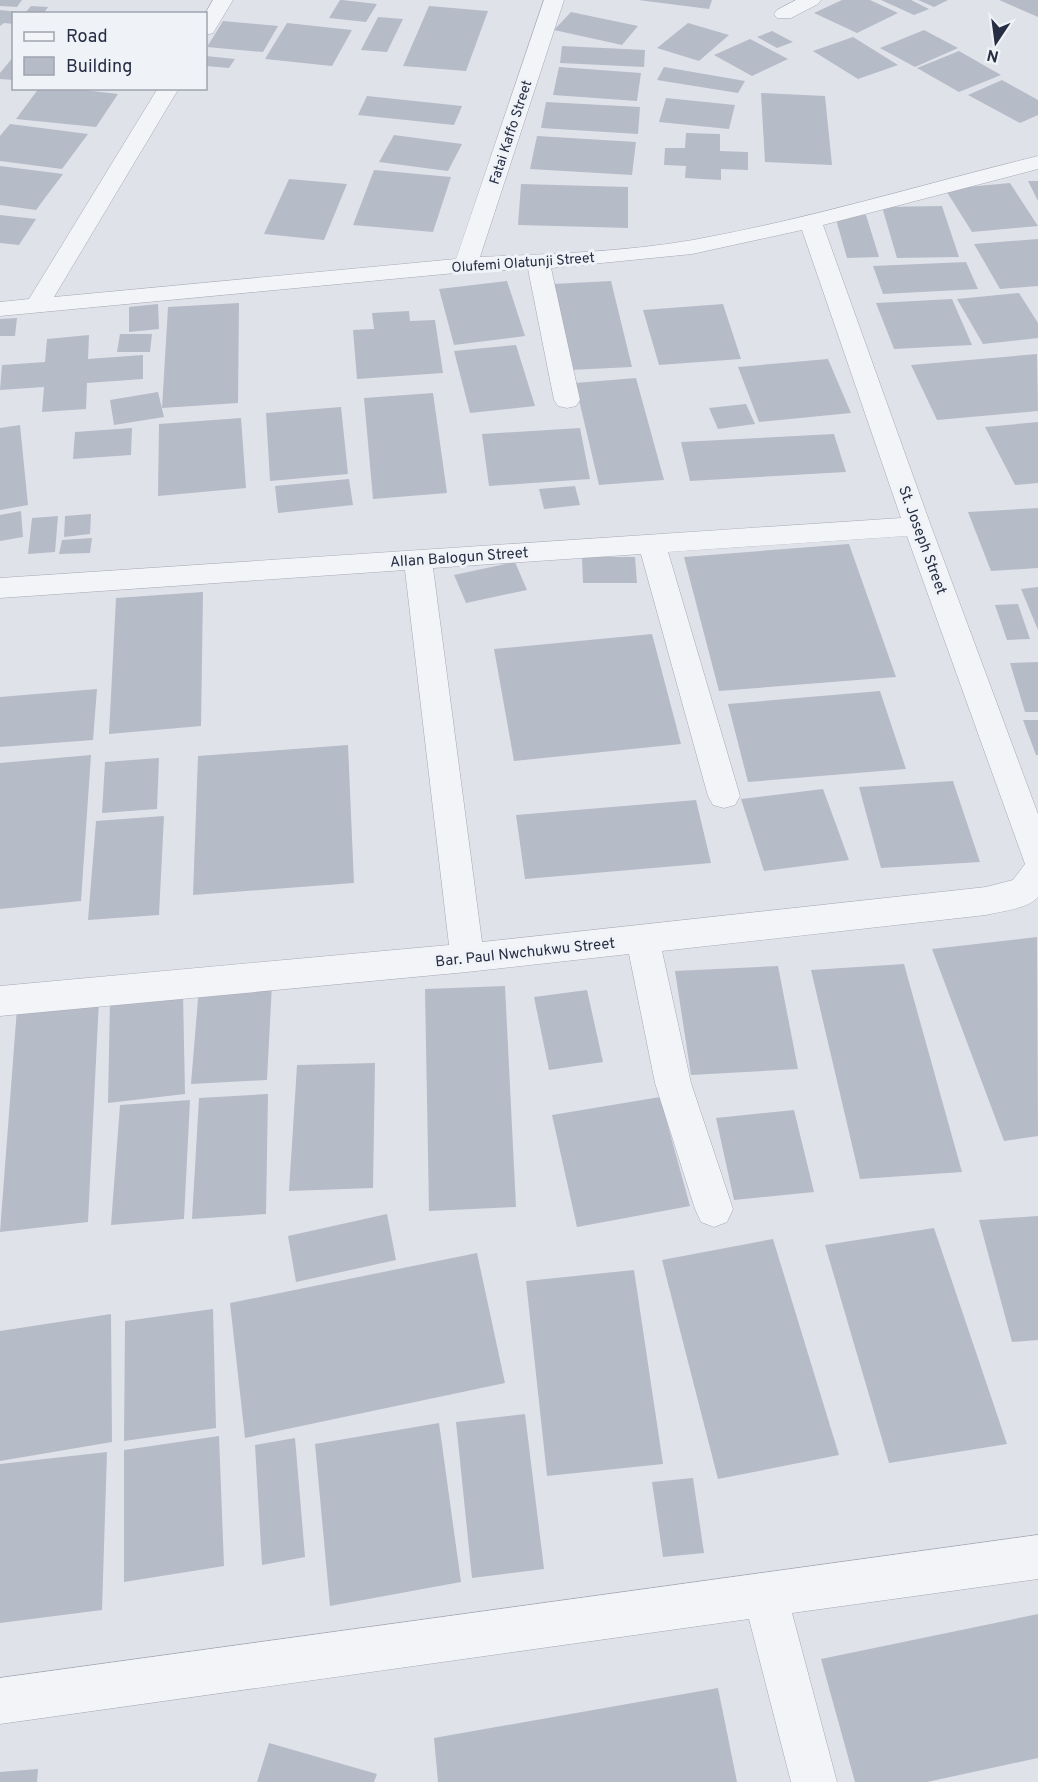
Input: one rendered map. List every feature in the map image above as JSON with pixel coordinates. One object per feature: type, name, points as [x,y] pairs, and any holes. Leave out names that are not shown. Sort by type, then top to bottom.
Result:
[{"type":"street","points":[[207,27],[223,0]]},
{"type":"street","name":"Fatai Kaffo Street","points":[[466,265],[554,0]]},
{"type":"street","points":[[784,14],[811,0]]},
{"type":"street","points":[[37,306],[168,90]]},
{"type":"street","name":"Olufemi Olatunji Street","points":[[0,309],[466,265],[581,259],[692,247],[810,221],[1038,162]]},
{"type":"street","name":"St. Joseph Street","points":[[810,221],[917,526],[1038,857]]},
{"type":"street","points":[[538,261],[567,400]]},
{"type":"street","name":"Allan Balogun Street","points":[[0,588],[917,526]]},
{"type":"street","points":[[652,544],[723,796]]},
{"type":"street","points":[[418,560],[467,958]]},
{"type":"street","name":"Bar. Paul Nwchukwu Street","points":[[0,1001],[467,958],[986,901],[1024,891],[1038,871]]},
{"type":"street","points":[[643,939],[673,1083],[714,1209]]},
{"type":"street","points":[[0,1701],[1038,1557]]},
{"type":"street","points":[[765,1595],[814,1782]]},
{"type":"building","points":[[0,0],[22,0],[17,7],[0,6]]},
{"type":"building","points":[[340,0],[377,4],[366,22],[329,18]]},
{"type":"building","points":[[638,0],[712,0],[709,9]]},
{"type":"building","points":[[842,0],[870,0],[898,13],[857,33],[814,13]]},
{"type":"building","points":[[881,0],[911,0],[929,9],[914,15]]},
{"type":"building","points":[[918,0],[948,0],[934,7]]},
{"type":"building","points":[[999,0],[1038,0],[1038,17]]},
{"type":"building","points":[[31,6],[48,7],[45,12],[26,12]]},
{"type":"building","points":[[429,6],[488,11],[466,71],[403,66]]},
{"type":"building","points":[[0,10],[19,12],[12,12],[12,24],[4,23],[0,26]]},
{"type":"building","points":[[571,12],[638,26],[622,45],[554,30]]},
{"type":"building","points":[[378,17],[403,19],[387,52],[361,50]]},
{"type":"building","points":[[223,21],[278,26],[263,52],[207,47]]},
{"type":"building","points":[[287,23],[352,30],[332,66],[265,59]]},
{"type":"building","points":[[688,23],[729,35],[699,61],[657,48]]},
{"type":"building","points":[[924,30],[958,48],[915,67],[880,48]]},
{"type":"building","points":[[772,31],[793,42],[777,48],[757,37]]},
{"type":"building","points":[[853,37],[898,65],[858,79],[813,51]]},
{"type":"building","points":[[750,39],[788,59],[752,76],[714,55]]},
{"type":"building","points":[[562,46],[645,50],[644,67],[560,63]]},
{"type":"building","points":[[959,51],[1001,75],[959,92],[917,68]]},
{"type":"building","points":[[207,56],[235,59],[229,68],[207,66]]},
{"type":"building","points":[[12,58],[12,80],[0,79],[0,73]]},
{"type":"building","points":[[559,67],[641,73],[637,101],[553,95]]},
{"type":"building","points":[[664,67],[745,81],[738,93],[657,80]]},
{"type":"building","points":[[1002,80],[1038,100],[1038,115],[1020,123],[968,95]]},
{"type":"building","points":[[38,90],[83,90],[118,94],[96,127],[16,119]]},
{"type":"building","points":[[761,93],[825,96],[832,165],[765,162]]},
{"type":"building","points":[[367,96],[462,106],[454,125],[358,115]]},
{"type":"building","points":[[666,98],[735,105],[729,129],[659,122]]},
{"type":"building","points":[[546,102],[640,107],[638,134],[541,128]]},
{"type":"building","points":[[10,124],[88,134],[62,169],[0,161],[0,136]]},
{"type":"building","points":[[686,133],[720,134],[720,151],[748,152],[748,170],[721,169],[721,180],[685,178],[686,166],[664,165],[665,148],[685,148]]},
{"type":"building","points":[[394,135],[462,144],[448,171],[379,162]]},
{"type":"building","points":[[537,136],[636,142],[632,175],[530,169]]},
{"type":"building","points":[[0,166],[63,174],[36,210],[0,205]]},
{"type":"building","points":[[374,170],[451,177],[433,232],[353,225]]},
{"type":"building","points":[[289,179],[347,184],[324,240],[264,234]]},
{"type":"building","points":[[1028,181],[1038,181],[1038,201]]},
{"type":"building","points":[[1010,183],[1038,226],[972,232],[945,189]]},
{"type":"building","points":[[521,184],[628,187],[628,228],[518,225]]},
{"type":"building","points":[[942,206],[959,257],[897,258],[882,207]]},
{"type":"building","points":[[0,215],[36,219],[19,245],[0,243]]},
{"type":"building","points":[[866,215],[879,257],[847,258],[835,216]]},
{"type":"building","points":[[1038,239],[1038,286],[1000,289],[974,244]]},
{"type":"building","points":[[966,262],[978,289],[883,294],[873,266]]},
{"type":"building","points":[[507,281],[525,336],[454,345],[439,289]]},
{"type":"building","points":[[611,281],[632,367],[570,370],[552,284]]},
{"type":"building","points":[[1019,293],[1038,323],[1038,338],[983,344],[957,299]]},
{"type":"building","points":[[952,299],[972,345],[894,349],[876,303]]},
{"type":"building","points":[[239,303],[238,403],[162,408],[168,307]]},
{"type":"building","points":[[158,304],[159,329],[129,332],[129,307]]},
{"type":"building","points":[[723,304],[741,359],[659,365],[643,310]]},
{"type":"building","points":[[409,311],[410,321],[435,320],[443,373],[357,379],[353,330],[374,329],[372,313]]},
{"type":"building","points":[[17,318],[15,336],[0,336],[0,319]]},
{"type":"building","points":[[120,334],[152,334],[150,352],[117,352]]},
{"type":"building","points":[[89,335],[88,359],[143,355],[143,379],[87,383],[86,409],[42,412],[44,387],[0,390],[2,365],[45,362],[47,339]]},
{"type":"building","points":[[516,345],[535,406],[470,413],[454,351]]},
{"type":"building","points":[[1037,354],[1038,411],[937,420],[911,365]]},
{"type":"building","points":[[828,359],[851,413],[759,422],[738,367]]},
{"type":"building","points":[[636,378],[664,480],[599,485],[575,383]]},
{"type":"building","points":[[158,392],[164,417],[114,425],[110,400]]},
{"type":"building","points":[[433,393],[447,493],[373,499],[364,398]]},
{"type":"building","points":[[746,404],[755,424],[718,429],[709,408]]},
{"type":"building","points":[[341,407],[348,474],[270,481],[266,413]]},
{"type":"building","points":[[241,418],[246,488],[158,496],[159,424]]},
{"type":"building","points":[[1038,422],[1038,483],[1015,485],[985,427]]},
{"type":"building","points":[[20,425],[28,505],[0,510],[0,428]]},
{"type":"building","points":[[132,428],[131,455],[73,459],[75,432]]},
{"type":"building","points":[[580,428],[590,479],[489,486],[482,434]]},
{"type":"building","points":[[834,434],[846,472],[690,481],[681,442]]},
{"type":"building","points":[[349,479],[353,505],[278,513],[275,486]]},
{"type":"building","points":[[575,486],[580,505],[544,509],[539,489]]},
{"type":"building","points":[[1038,508],[1038,568],[991,571],[968,512]]},
{"type":"building","points":[[21,511],[23,537],[0,541],[0,515]]},
{"type":"building","points":[[91,514],[90,534],[64,537],[65,516]]},
{"type":"building","points":[[58,516],[55,552],[28,554],[32,518]]},
{"type":"building","points":[[92,538],[90,553],[59,554],[62,540]]},
{"type":"building","points":[[849,544],[896,677],[719,691],[684,557]]},
{"type":"building","points":[[582,557],[635,557],[637,583],[583,583]]},
{"type":"building","points":[[515,562],[527,590],[466,603],[454,575]]},
{"type":"building","points":[[1038,587],[1038,630],[1021,589]]},
{"type":"building","points":[[203,592],[201,726],[109,734],[116,598]]},
{"type":"building","points":[[1018,604],[1030,639],[1007,640],[995,605]]},
{"type":"building","points":[[652,634],[681,744],[514,761],[494,649]]},
{"type":"building","points":[[1038,662],[1038,712],[1025,712],[1010,663]]},
{"type":"building","points":[[97,689],[93,740],[0,747],[0,697]]},
{"type":"building","points":[[880,691],[906,769],[748,782],[728,704]]},
{"type":"building","points":[[1023,720],[1038,720],[1038,755],[1036,755]]},
{"type":"building","points":[[348,745],[354,883],[193,895],[198,756]]},
{"type":"building","points":[[91,755],[81,901],[0,909],[0,763]]},
{"type":"building","points":[[159,758],[157,809],[102,813],[105,762]]},
{"type":"building","points":[[953,781],[980,862],[881,868],[859,787]]},
{"type":"building","points":[[823,789],[849,860],[764,871],[741,799]]},
{"type":"building","points":[[696,800],[711,863],[525,879],[516,815]]},
{"type":"building","points":[[164,816],[159,915],[88,920],[96,821]]},
{"type":"building","points":[[1037,937],[1038,1136],[1004,1141],[932,949]]},
{"type":"building","points":[[904,964],[962,1172],[860,1179],[811,970]]},
{"type":"building","points":[[778,966],[798,1069],[691,1075],[675,971]]},
{"type":"building","points":[[272,984],[267,1080],[191,1084],[199,987]]},
{"type":"building","points":[[505,986],[516,1207],[429,1211],[425,989]]},
{"type":"building","points":[[587,990],[603,1062],[549,1070],[534,997]]},
{"type":"building","points":[[183,992],[185,1094],[108,1103],[110,1001]]},
{"type":"building","points":[[99,1000],[88,1222],[0,1232],[17,1008]]},
{"type":"building","points":[[375,1063],[373,1188],[289,1191],[297,1065]]},
{"type":"building","points":[[268,1094],[266,1214],[192,1219],[199,1098]]},
{"type":"building","points":[[660,1097],[690,1206],[577,1227],[552,1115]]},
{"type":"building","points":[[190,1100],[184,1219],[111,1225],[120,1105]]},
{"type":"building","points":[[794,1110],[814,1192],[734,1200],[716,1118]]},
{"type":"building","points":[[387,1214],[396,1260],[296,1282],[288,1236]]},
{"type":"building","points":[[1038,1216],[1038,1340],[1012,1342],[979,1220]]},
{"type":"building","points":[[934,1228],[1007,1444],[889,1463],[825,1245]]},
{"type":"building","points":[[773,1239],[839,1455],[718,1479],[662,1260]]},
{"type":"building","points":[[477,1253],[505,1383],[245,1438],[230,1303]]},
{"type":"building","points":[[634,1270],[663,1464],[547,1476],[526,1281]]},
{"type":"building","points":[[213,1309],[216,1428],[124,1441],[125,1321]]},
{"type":"building","points":[[111,1314],[112,1442],[0,1461],[0,1331]]},
{"type":"building","points":[[525,1414],[544,1569],[472,1578],[456,1422]]},
{"type":"building","points":[[439,1423],[461,1582],[330,1606],[315,1444]]},
{"type":"building","points":[[219,1436],[224,1566],[124,1582],[124,1450]]},
{"type":"building","points":[[295,1438],[305,1557],[262,1565],[255,1445]]},
{"type":"building","points":[[107,1452],[102,1610],[0,1623],[0,1464]]},
{"type":"building","points":[[693,1478],[704,1553],[663,1557],[652,1482]]},
{"type":"building","points":[[1038,1614],[1038,1758],[927,1782],[855,1782],[821,1659]]},
{"type":"building","points":[[718,1688],[737,1782],[438,1782],[434,1738]]},
{"type":"building","points":[[269,1743],[377,1774],[374,1782],[257,1782]]},
{"type":"building","points":[[38,1769],[37,1782],[0,1782],[0,1772]]}]
